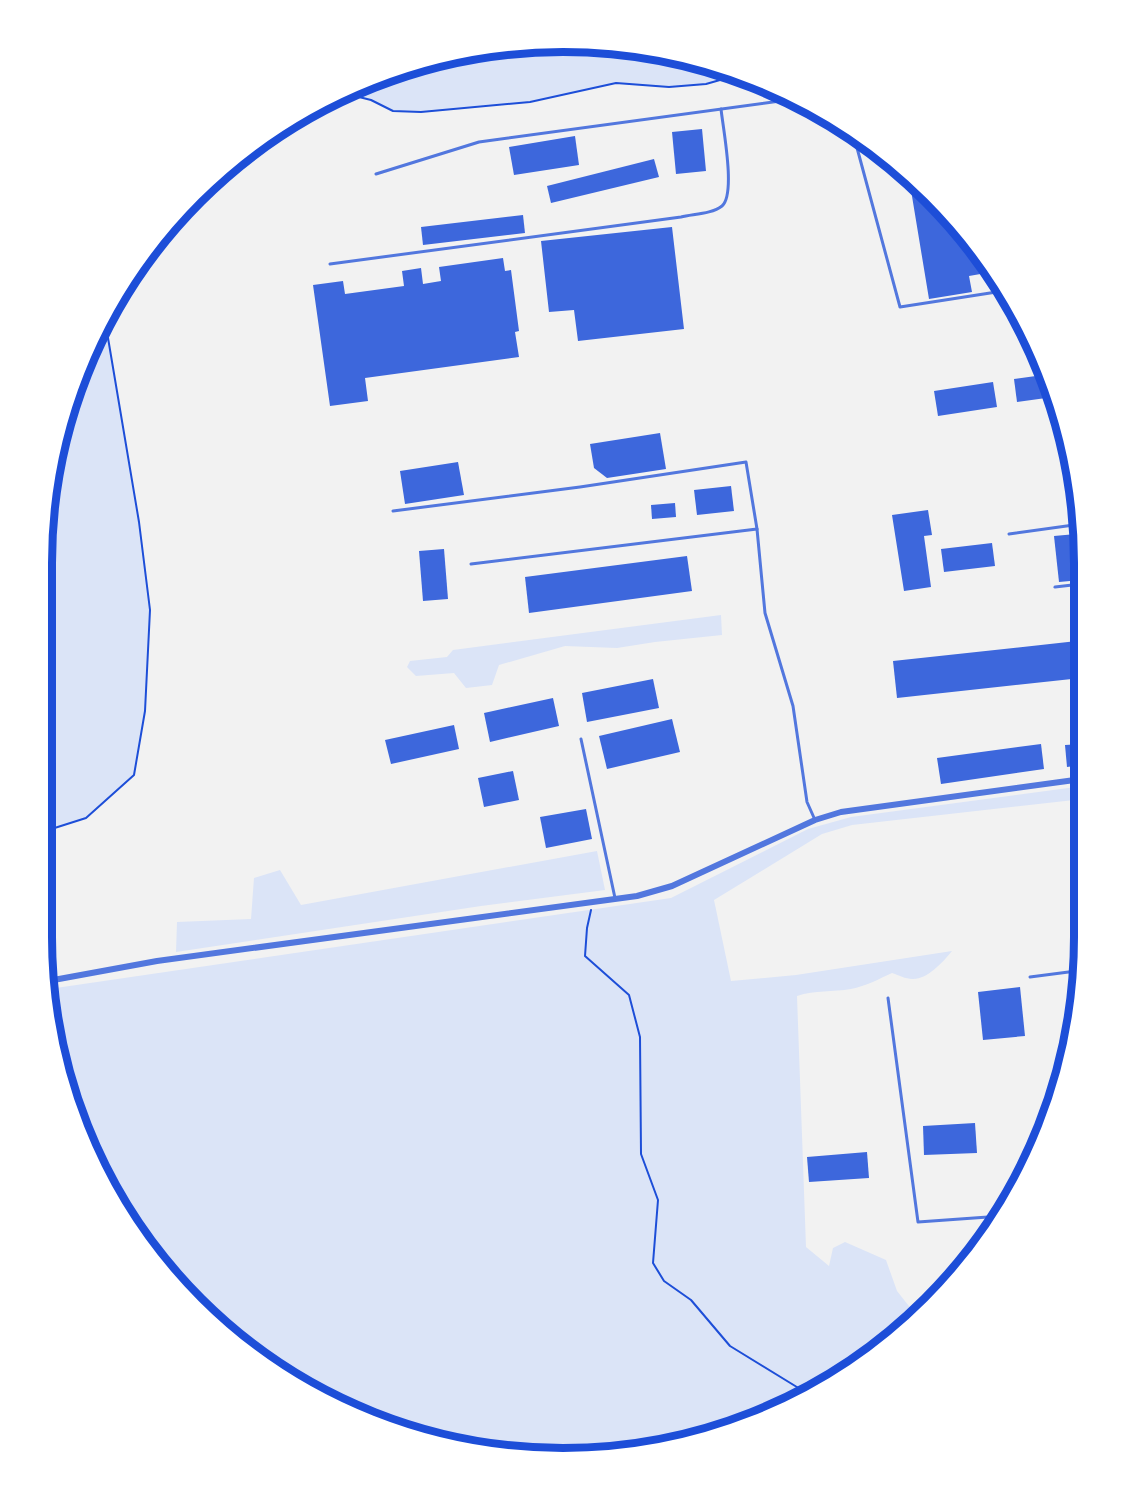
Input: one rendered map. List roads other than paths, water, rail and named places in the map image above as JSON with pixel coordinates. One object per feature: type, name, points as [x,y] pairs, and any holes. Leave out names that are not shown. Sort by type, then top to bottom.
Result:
[{"type":"street","points":[[55,980],[157,961],[637,896],[672,886],[815,820],[841,812],[1074,780]]},
{"type":"lane","points":[[376,174],[479,142],[781,101]]},
{"type":"lane","points":[[330,264],[681,217],[714,210],[723,205],[728,196],[729,182],[721,109]]},
{"type":"lane","points":[[856,145],[900,307],[996,292]]},
{"type":"lane","points":[[393,511],[580,487],[746,462],[757,529],[765,613],[793,706],[807,802],[815,820]]},
{"type":"lane","points":[[1009,534],[1073,525]]},
{"type":"lane","points":[[471,564],[757,529]]},
{"type":"lane","points":[[1055,587],[1074,585]]},
{"type":"lane","points":[[581,739],[615,900]]},
{"type":"lane","points":[[1030,977],[1073,971]]},
{"type":"lane","points":[[888,998],[918,1222],[991,1217]]}]
